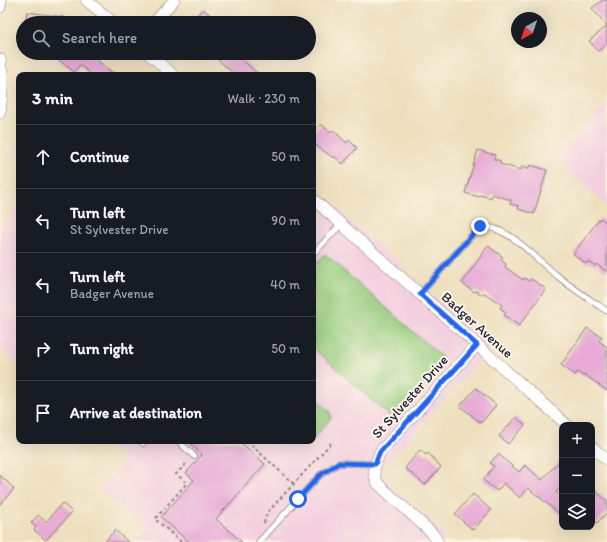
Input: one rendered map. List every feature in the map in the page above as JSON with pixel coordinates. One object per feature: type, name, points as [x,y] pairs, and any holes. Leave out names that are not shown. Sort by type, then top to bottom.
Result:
[{"type":"street","points":[[0,7],[1,0]]},
{"type":"street","points":[[86,0],[105,16]]},
{"type":"street","points":[[160,16],[174,0]]},
{"type":"street","points":[[0,59],[3,73],[3,97],[0,113]]},
{"type":"street","points":[[156,60],[170,72]]},
{"type":"street","name":"Badger Avenue","points":[[316,202],[564,422]]},
{"type":"street","name":"St Sylvester Drive","points":[[375,464],[380,452],[477,345]]},
{"type":"street","points":[[595,450],[607,460]]},
{"type":"street","points":[[375,464],[373,475],[378,484],[432,533],[438,542]]},
{"type":"lane","points":[[316,251],[341,224]]},
{"type":"lane","points":[[420,294],[480,226],[491,226],[503,231],[554,274],[607,311]]},
{"type":"lane","points":[[181,444],[194,456]]},
{"type":"lane","points":[[259,542],[320,475],[339,463],[375,464]]},
{"type":"path","points":[[264,526],[267,513],[333,441]]},
{"type":"path","points":[[249,444],[294,484]]},
{"type":"path","points":[[181,542],[155,519],[186,483],[176,474],[194,456]]},
{"type":"shaded area","points":[[607,103],[607,206],[556,160]]},
{"type":"shaded area","points":[[333,205],[491,347],[383,468],[381,475],[386,482],[441,529],[446,542],[135,542],[146,528],[100,488],[126,460],[108,444],[316,444],[316,223]]},
{"type":"shaded area","points":[[16,209],[16,361],[0,347],[0,228]]},
{"type":"green space","points":[[325,254],[445,360],[393,419],[316,351],[316,264]]},
{"type":"green space","points":[[316,399],[330,411],[331,418],[316,436]]},
{"type":"building","points":[[603,0],[607,0],[607,26],[592,8]]},
{"type":"building","points":[[203,9],[211,16],[196,16]]},
{"type":"building","points":[[27,12],[57,16],[26,16]]},
{"type":"building","points":[[607,26],[607,44],[598,51],[589,41]]},
{"type":"building","points":[[59,60],[97,60],[111,72],[88,72],[80,65],[74,72]]},
{"type":"building","points":[[219,60],[243,60],[256,72],[232,72]]},
{"type":"building","points":[[321,124],[331,133],[333,130],[347,143],[349,140],[357,148],[343,164],[334,156],[333,158],[316,145],[316,130]]},
{"type":"building","points":[[478,150],[495,155],[494,159],[501,161],[500,164],[521,170],[522,166],[529,168],[530,165],[547,170],[534,214],[518,209],[519,206],[510,204],[511,200],[492,194],[491,198],[480,195],[479,197],[465,193]]},
{"type":"building","points":[[600,218],[607,223],[607,272],[596,264],[595,266],[588,261],[587,264],[573,254]]},
{"type":"building","points":[[488,246],[503,257],[501,260],[506,264],[505,267],[523,280],[524,278],[529,281],[531,279],[546,289],[519,326],[504,315],[506,312],[500,308],[502,305],[484,293],[482,295],[476,291],[474,292],[462,283]]},
{"type":"building","points":[[587,328],[602,337],[599,341],[607,347],[607,391],[584,374],[583,376],[577,372],[575,375],[561,365]]},
{"type":"building","points":[[476,388],[496,405],[481,423],[460,406]]},
{"type":"building","points":[[516,417],[525,425],[508,444],[499,436]]},
{"type":"building","points":[[191,444],[242,444],[265,464],[216,519],[242,542],[189,542],[161,517],[194,480],[186,473],[202,455]]},
{"type":"building","points":[[420,450],[426,455],[428,453],[441,467],[425,485],[405,468]]},
{"type":"building","points":[[498,454],[519,472],[525,465],[542,480],[559,461],[559,489],[556,492],[559,495],[559,514],[528,488],[520,498],[504,483],[497,491],[483,480],[494,466],[490,463]]},
{"type":"building","points":[[0,475],[14,489],[0,504]]},
{"type":"building","points":[[595,491],[607,501],[607,512],[597,523],[595,521]]},
{"type":"building","points":[[473,494],[491,510],[473,530],[455,514]]},
{"type":"building","points":[[62,503],[72,512],[46,540],[34,530],[36,527],[31,523],[38,515],[46,522]]},
{"type":"building","points":[[115,530],[128,542],[105,542]]},
{"type":"route","points":[[298,499],[320,475],[339,463],[375,464],[380,452],[477,345],[420,294],[480,226]]}]
